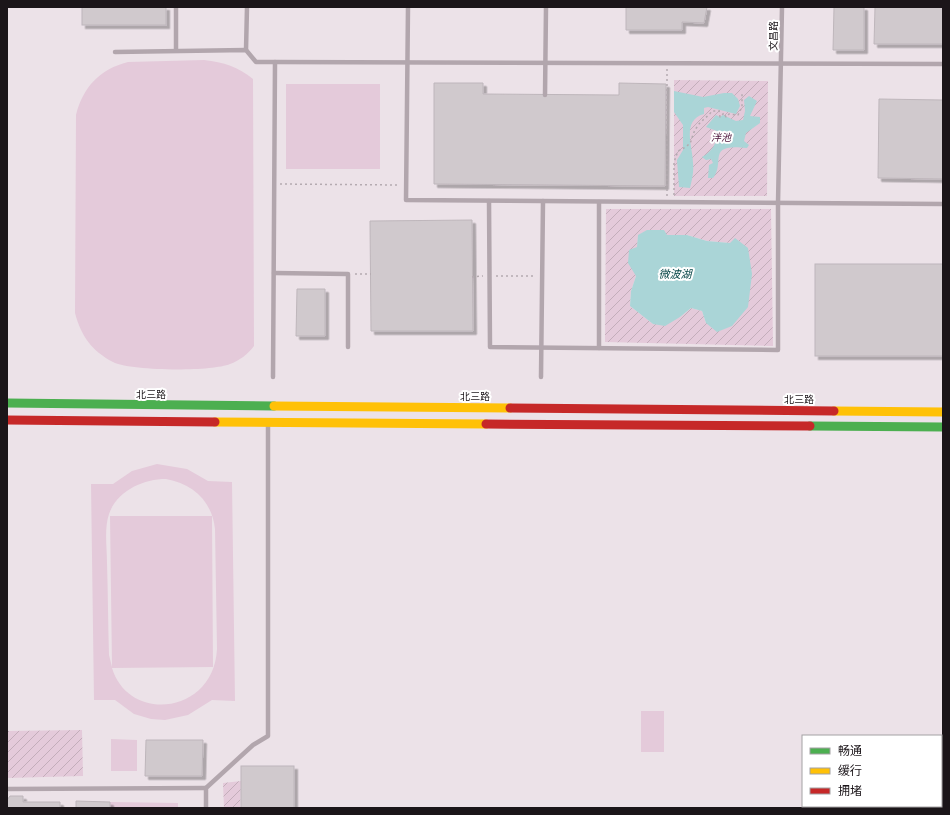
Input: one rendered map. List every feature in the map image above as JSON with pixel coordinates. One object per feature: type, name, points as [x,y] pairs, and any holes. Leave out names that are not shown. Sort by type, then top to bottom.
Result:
[{"type":"main road","name":"北三路","points":[[7,404],[943,412]]},
{"type":"main road","points":[[7,420],[268,423],[943,426]]},
{"type":"lane","points":[[176,7],[176,50]]},
{"type":"lane","points":[[247,7],[246,50],[256,62],[943,64]]},
{"type":"lane","points":[[408,7],[406,200],[943,204]]},
{"type":"lane","points":[[545,95],[546,7]]},
{"type":"lane","name":"文昌路","points":[[599,348],[778,350],[778,203],[782,7]]},
{"type":"lane","points":[[115,52],[246,50]]},
{"type":"lane","points":[[273,377],[275,62]]},
{"type":"lane","points":[[489,201],[490,347],[599,348],[599,202]]},
{"type":"lane","points":[[541,377],[543,201]]},
{"type":"lane","points":[[274,273],[348,274],[348,347]]},
{"type":"lane","points":[[7,789],[206,788],[253,745],[268,736],[268,423]]},
{"type":"lane","points":[[206,788],[206,808]]},
{"type":"path","points":[[667,63],[667,202]]},
{"type":"path","points":[[673,202],[674,162],[678,151],[687,147],[692,141],[696,127],[712,111],[719,111],[720,117],[724,113],[726,117],[729,114],[738,114],[742,107],[742,93]]},
{"type":"path","points":[[274,184],[406,185]]},
{"type":"path","points":[[348,274],[371,274]]},
{"type":"path","points":[[472,277],[542,276]]},
{"type":"green space","points":[[204,60],[230,66],[242,71],[253,79],[254,346],[240,359],[220,367],[152,369],[122,365],[106,358],[93,348],[84,336],[75,313],[76,115],[83,96],[88,88],[101,74],[118,65],[128,62]]},
{"type":"green space","name":"泮池","points":[[674,80],[768,81],[767,196],[674,196]]},
{"type":"green space","points":[[286,84],[380,84],[380,169],[286,169]]},
{"type":"green space","points":[[606,209],[771,209],[773,346],[605,342]],"holes":[[[638,235],[687,235],[707,241],[730,243],[706,323],[702,311],[691,308],[680,317],[653,324],[630,306],[631,291],[636,276]]]},
{"type":"green space","points":[[157,464],[187,469],[208,481],[232,482],[235,701],[212,700],[188,715],[165,720],[151,719],[134,714],[115,700],[94,700],[91,484],[113,484],[132,471]],"holes":[[[166,479],[185,485],[200,495],[210,510],[212,516],[110,516],[112,667],[109,655],[106,538],[107,520],[109,514],[113,506],[124,493],[140,484],[149,481]],[[212,516],[215,529],[217,649],[213,667]],[[213,667],[202,687],[187,698],[170,704],[152,704],[135,698],[121,686],[112,668]]]},
{"type":"green space","points":[[641,711],[664,711],[664,752],[641,752]]},
{"type":"green space","points":[[82,730],[83,776],[7,778],[7,731]]},
{"type":"green space","points":[[111,739],[137,740],[137,771],[111,771]]},
{"type":"green space","points":[[241,781],[240,808],[224,808],[223,783]]},
{"type":"green space","points":[[110,802],[178,803],[178,808],[110,808]]},
{"type":"water","points":[[674,91],[703,97],[732,93],[738,99],[740,106],[736,114],[708,107],[704,108],[704,114],[697,117],[693,122],[690,128],[693,169],[690,188],[679,187],[677,160],[683,150],[683,125],[674,112]]},
{"type":"water","points":[[749,96],[757,101],[750,116],[760,117],[760,123],[746,133],[744,141],[749,145],[747,148],[734,147],[726,148],[721,151],[716,172],[713,178],[708,178],[709,165],[713,163],[711,159],[706,160],[702,157],[714,146],[717,131],[706,127],[716,115],[720,117],[723,115],[736,121],[743,120],[745,111],[744,100]]},
{"type":"water","name":"微波湖","points":[[647,230],[664,230],[667,235],[687,235],[707,241],[730,243],[735,238],[748,248],[752,274],[748,307],[732,326],[717,332],[706,323],[702,311],[691,308],[665,326],[653,324],[630,306],[631,291],[636,276],[628,263],[629,250],[637,247],[638,235]]},
{"type":"building","points":[[82,7],[166,7],[166,25],[82,25]]},
{"type":"building","points":[[626,7],[707,7],[704,23],[682,22],[682,30],[626,30]]},
{"type":"building","points":[[834,7],[864,7],[864,50],[833,50]]},
{"type":"building","points":[[875,7],[943,7],[943,44],[874,44]]},
{"type":"building","points":[[434,83],[483,83],[483,94],[619,95],[619,83],[666,84],[665,186],[434,184]]},
{"type":"building","points":[[879,99],[943,100],[943,179],[878,178]]},
{"type":"building","points":[[472,220],[473,331],[371,331],[370,221]]},
{"type":"building","points":[[815,264],[943,264],[943,356],[815,356]]},
{"type":"building","points":[[297,289],[325,289],[325,336],[296,336]]},
{"type":"building","points":[[146,740],[203,740],[202,776],[145,776]]},
{"type":"building","points":[[241,766],[294,766],[294,808],[241,808]]},
{"type":"building","points":[[10,796],[23,796],[23,802],[60,802],[60,808],[7,808],[7,800]]},
{"type":"building","points":[[76,801],[110,802],[110,808],[76,808]]},
{"type":"building","points":[[943,804],[943,808],[863,808],[942,807]]},
{"type":"traffic: fast","points":[[7,403],[274,406]]},
{"type":"traffic: fast","points":[[810,426],[943,427]]},
{"type":"traffic: slow","points":[[274,406],[510,408]]},
{"type":"traffic: slow","points":[[834,411],[943,412]]},
{"type":"traffic: slow","points":[[215,422],[486,424]]},
{"type":"traffic: jam","points":[[510,408],[834,411]]},
{"type":"traffic: jam","points":[[7,420],[215,422]]},
{"type":"traffic: jam","points":[[486,424],[810,426]]}]
